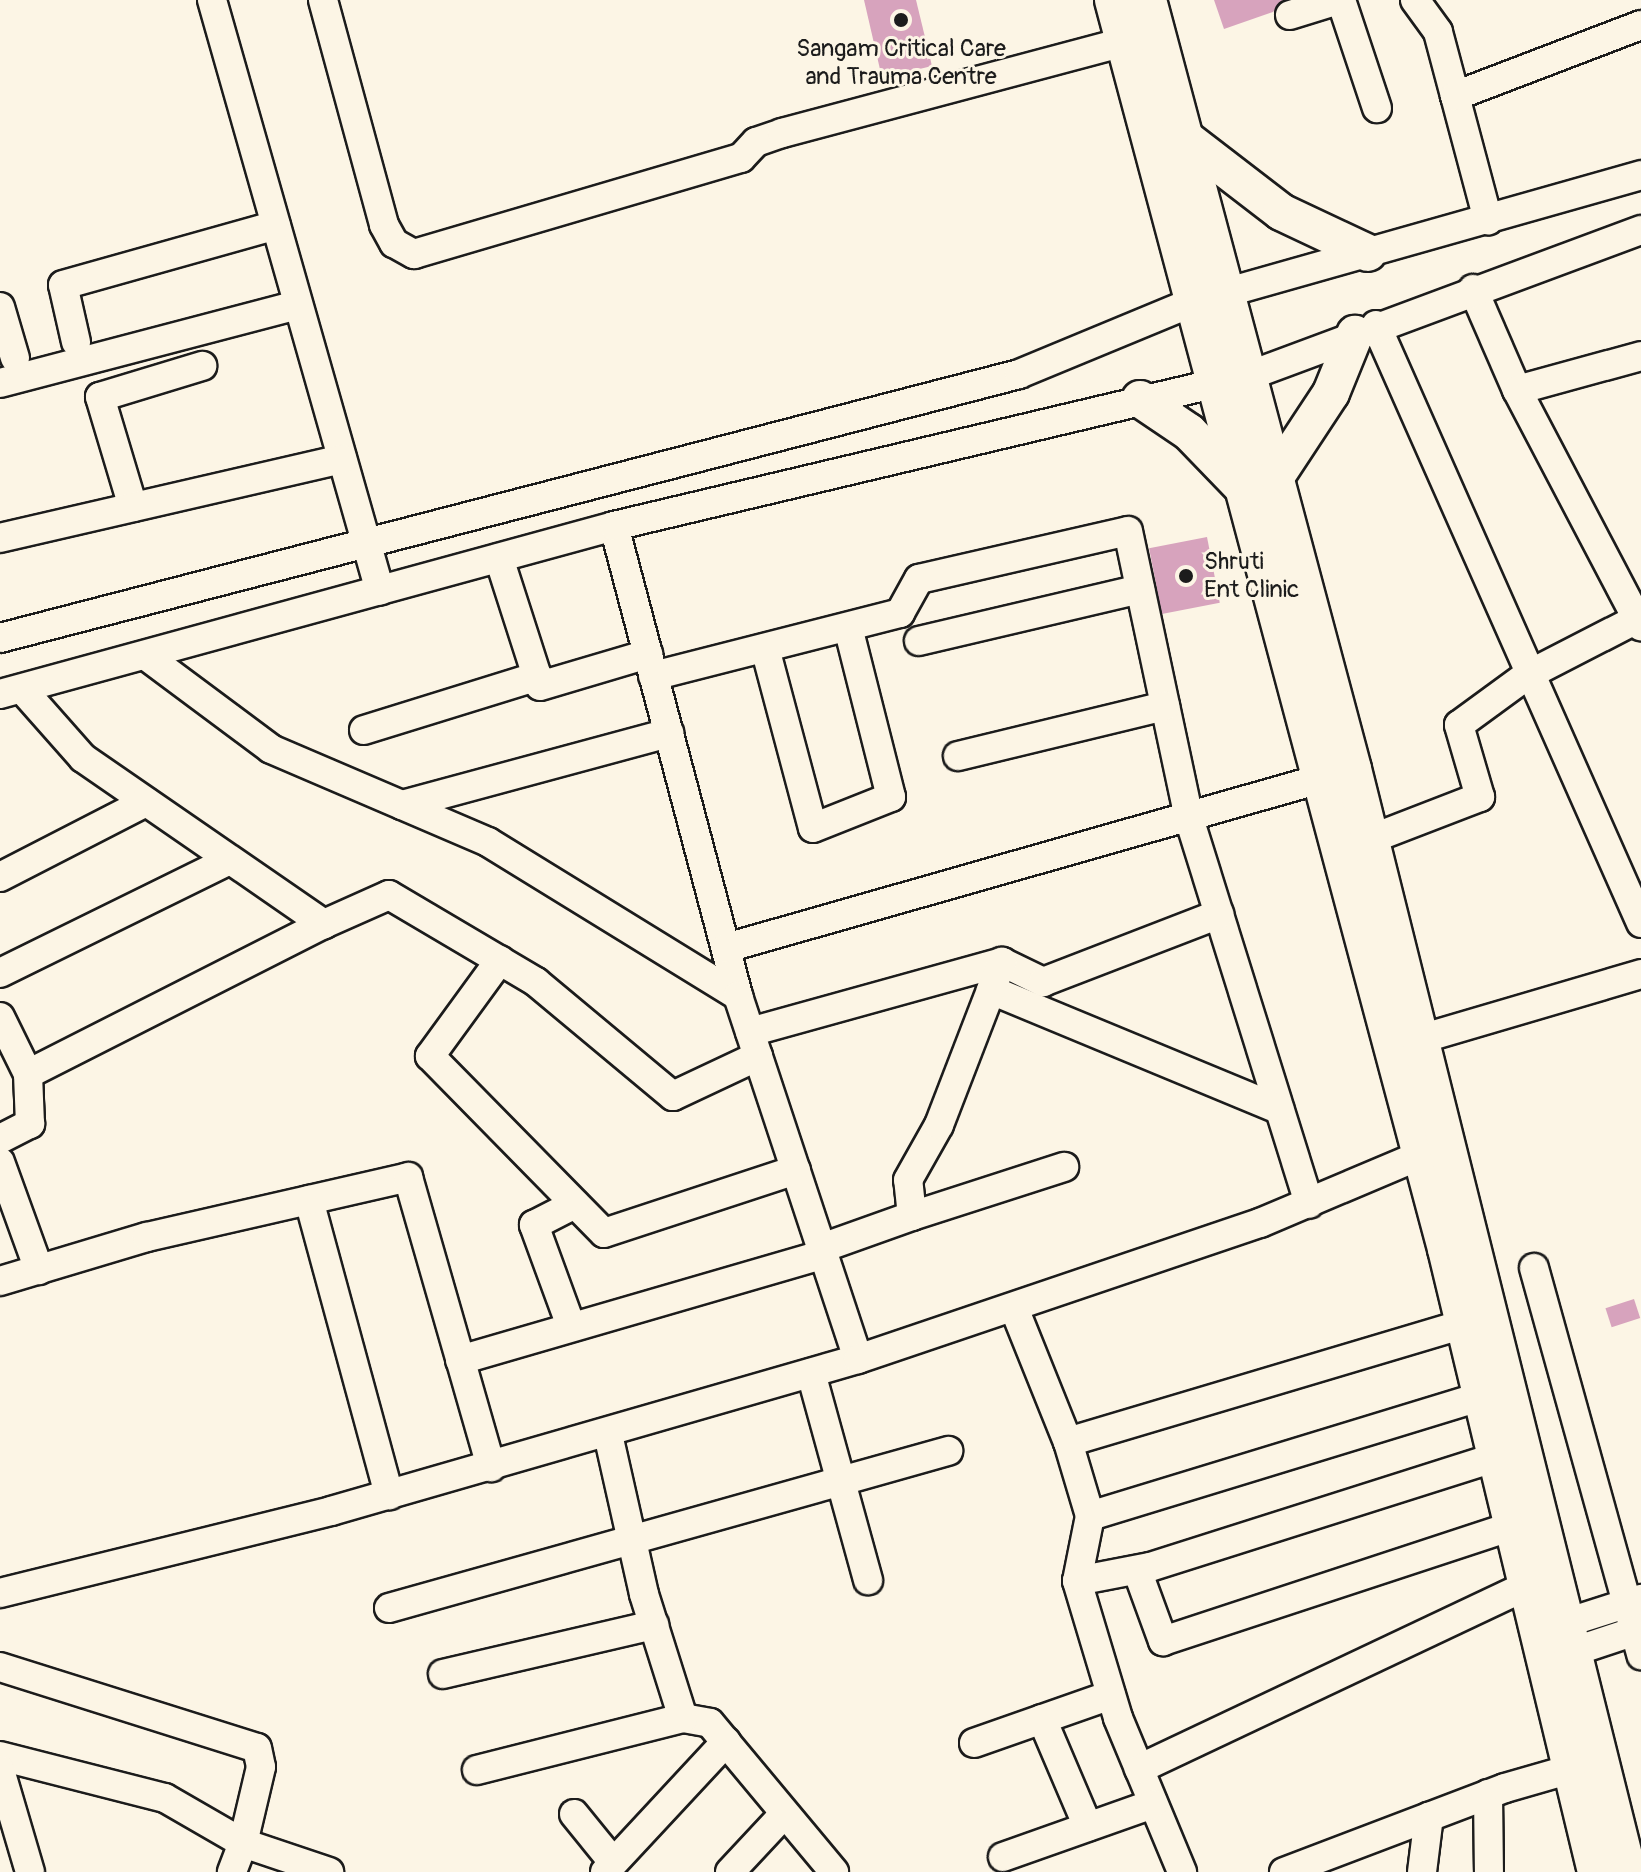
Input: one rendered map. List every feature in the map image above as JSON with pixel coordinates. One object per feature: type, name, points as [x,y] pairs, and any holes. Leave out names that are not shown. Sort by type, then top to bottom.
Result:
[{"type":"main road","points":[[1113,0],[1235,379],[1408,1043],[1587,1765],[1628,1872]]},
{"type":"main road","points":[[1148,0],[1185,138],[1210,297]]},
{"type":"main road","points":[[1185,138],[1281,212],[1368,253]]},
{"type":"main road","points":[[1262,483],[1331,393],[1366,330]]},
{"type":"main road","points":[[1140,399],[1262,483]]},
{"type":"main road","points":[[1337,774],[1371,839],[1408,1043],[1421,1155],[1528,1585],[1556,1642]]},
{"type":"main road","points":[[1587,1765],[1596,1872]]},
{"type":"street","points":[[212,0],[380,591]]},
{"type":"street","points":[[323,0],[384,225],[394,243],[414,254],[741,158],[756,142],[782,133],[1124,42]]},
{"type":"street","points":[[1290,15],[1339,0],[1377,108]]},
{"type":"street","points":[[1415,0],[1438,32],[1488,220]]},
{"type":"street","points":[[1455,96],[1641,25]]},
{"type":"street","points":[[0,638],[365,539],[1019,374],[1210,297],[1641,175]]},
{"type":"street","points":[[76,342],[63,285],[276,225]]},
{"type":"street","points":[[11,692],[614,526],[1140,399],[1235,379],[1473,289],[1641,230]]},
{"type":"street","points":[[1371,839],[1480,797],[1459,725],[1526,676],[1639,622],[1517,390],[1473,289]]},
{"type":"street","points":[[0,383],[298,305]]},
{"type":"street","points":[[0,307],[15,358]]},
{"type":"street","points":[[1366,330],[1641,923]]},
{"type":"street","points":[[1517,390],[1638,362]]},
{"type":"street","points":[[133,507],[100,397],[202,366]]},
{"type":"street","points":[[0,538],[342,459]]},
{"type":"street","points":[[614,526],[738,996],[858,1359]]},
{"type":"street","points":[[499,558],[540,686],[765,648],[848,627],[900,613],[919,579],[1128,531],[1189,818],[1309,1204]]},
{"type":"street","points":[[919,641],[1140,589]]},
{"type":"street","points":[[765,648],[813,828],[891,797],[848,627]]},
{"type":"street","points":[[145,655],[271,749],[488,842],[738,996]]},
{"type":"street","points":[[364,730],[538,676]]},
{"type":"street","points":[[11,692],[83,758],[324,924]]},
{"type":"street","points":[[958,756],[1165,706]]},
{"type":"street","points":[[402,805],[669,733]]},
{"type":"street","points":[[726,948],[1337,774]]},
{"type":"street","points":[[0,877],[146,802]]},
{"type":"street","points":[[0,973],[230,860]]},
{"type":"street","points":[[28,1074],[324,924],[389,895],[500,960],[621,1046],[673,1096],[754,1044],[1002,962],[1043,982],[1219,914]]},
{"type":"street","points":[[500,960],[430,1056],[604,1233],[796,1170]]},
{"type":"street","points":[[912,1216],[908,1180],[939,1125],[1002,962]]},
{"type":"street","points":[[1408,1043],[1641,974]]},
{"type":"street","points":[[991,990],[1279,1109]]},
{"type":"street","points":[[0,1017],[28,1074],[30,1124],[0,1139]]},
{"type":"street","points":[[0,1593],[389,1495],[608,1434],[858,1359],[1014,1308],[1309,1204],[1421,1155]]},
{"type":"street","points":[[0,1162],[39,1270]]},
{"type":"street","points":[[460,1360],[823,1251],[912,1216],[1064,1167]]},
{"type":"street","points":[[0,1281],[408,1177],[491,1467]]},
{"type":"street","points":[[309,1200],[389,1495]]},
{"type":"street","points":[[571,1326],[534,1225],[575,1204]]},
{"type":"street","points":[[1534,1268],[1634,1601],[1639,1638],[1556,1642]]},
{"type":"street","points":[[1014,1308],[1068,1442],[1090,1516],[1077,1581],[1111,1695],[1182,1872]]},
{"type":"street","points":[[1068,1442],[1464,1324]]},
{"type":"street","points":[[811,1373],[837,1481],[868,1580]]},
{"type":"street","points":[[1090,1516],[1482,1396]]},
{"type":"street","points":[[608,1434],[654,1625],[683,1718]]},
{"type":"street","points":[[389,1608],[631,1536],[948,1451]]},
{"type":"street","points":[[1077,1581],[1137,1570],[1497,1457]]},
{"type":"street","points":[[1137,1570],[1163,1641],[1513,1526]]},
{"type":"street","points":[[1139,1769],[1528,1585]]},
{"type":"street","points":[[1556,1642],[1634,1601]]},
{"type":"street","points":[[443,1674],[654,1625]]},
{"type":"street","points":[[0,1667],[257,1748],[261,1767],[243,1843],[232,1872]]},
{"type":"street","points":[[974,1743],[1111,1695]]},
{"type":"street","points":[[477,1770],[683,1718],[710,1723],[834,1872]]},
{"type":"street","points":[[1042,1719],[1088,1827]]},
{"type":"street","points":[[574,1814],[609,1867],[726,1742]]},
{"type":"street","points":[[0,1756],[165,1798],[243,1843],[329,1872]]},
{"type":"street","points":[[1284,1872],[1488,1794],[1587,1765]]},
{"type":"street","points":[[0,1770],[30,1872]]},
{"type":"street","points":[[1488,1794],[1489,1872]]},
{"type":"street","points":[[1003,1857],[1153,1804]]},
{"type":"street","points":[[730,1872],[784,1814]]},
{"type":"street","points":[[1422,1872],[1429,1816]]},
{"type":"building","points":[[864,0],[916,0],[932,66],[882,78]]},
{"type":"building","points":[[1214,0],[1283,0],[1273,12],[1224,29]]},
{"type":"building","points":[[1207,537],[1220,603],[1162,614],[1149,548]]},
{"type":"building","points":[[1634,1299],[1640,1318],[1612,1327],[1605,1308]]},
{"type":"place","name":"Sangam Critical Care and Trauma Centre","points":[[901,20]]},
{"type":"place","name":"Shruti Ent Clinic","points":[[1186,576]]}]
